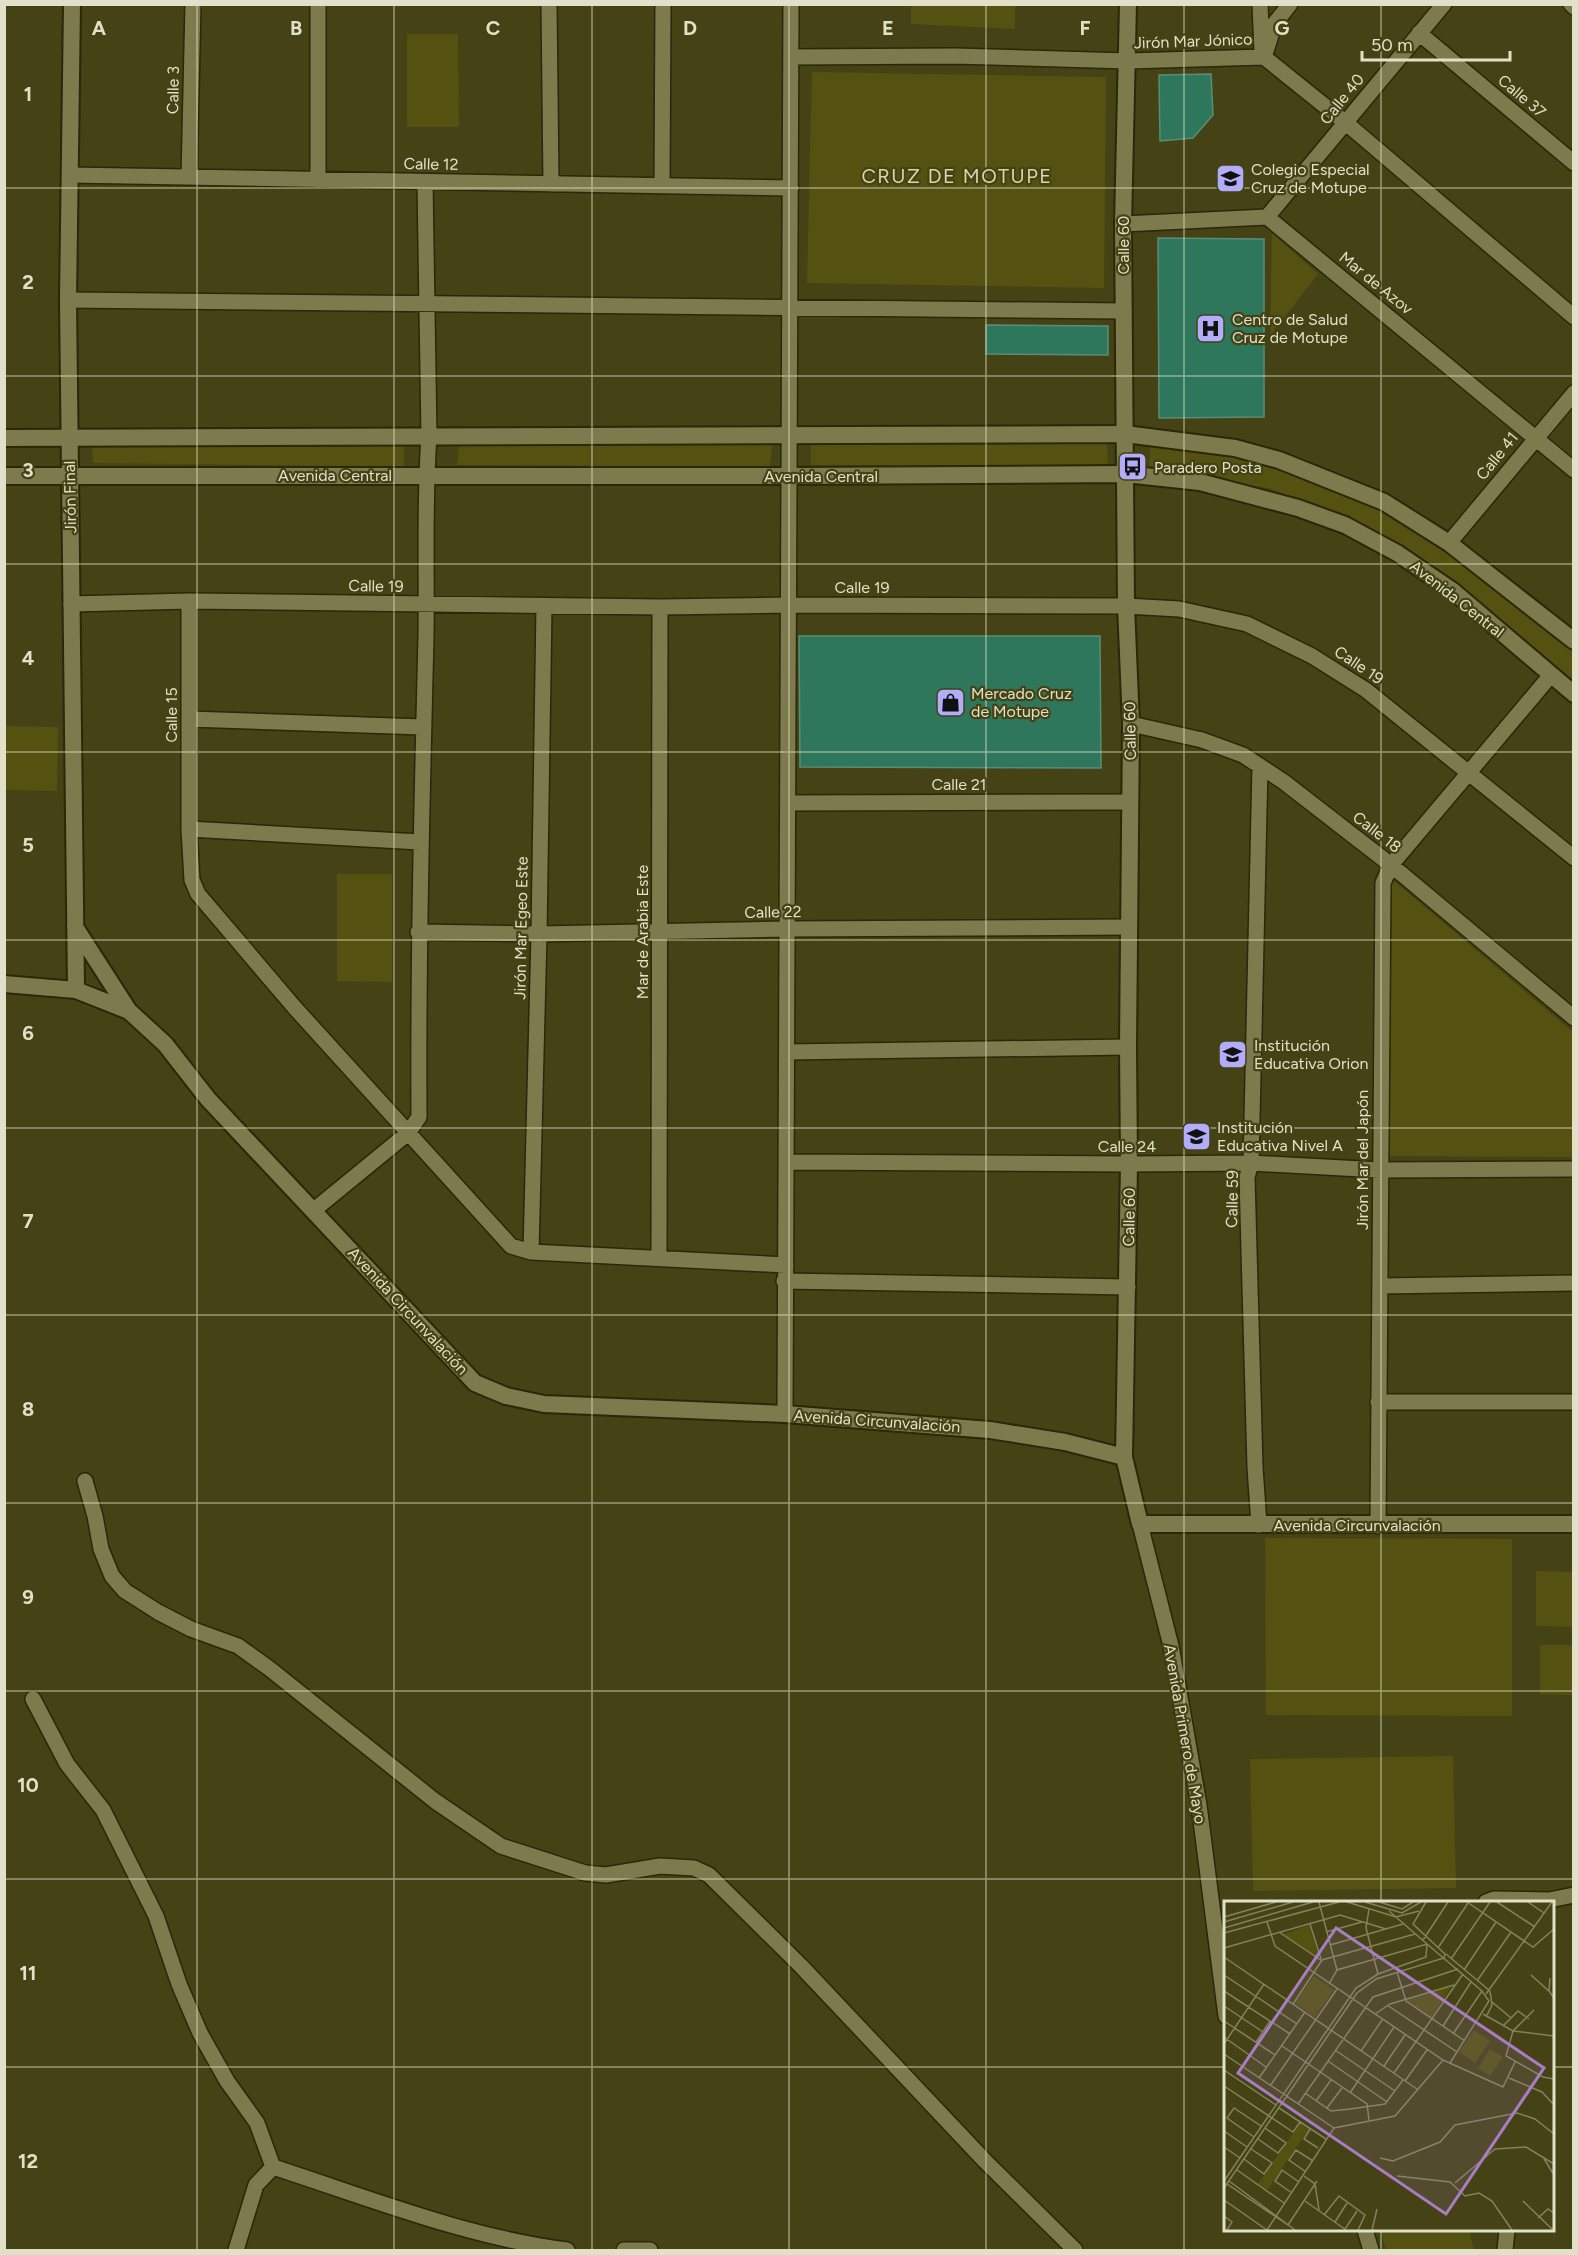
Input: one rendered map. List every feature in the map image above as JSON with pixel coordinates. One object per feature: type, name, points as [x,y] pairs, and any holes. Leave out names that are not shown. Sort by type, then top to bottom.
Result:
[{"type":"street","name":"Jirón Final","points":[[72,4],[68,300],[76,990]]},
{"type":"street","name":"Calle 3","points":[[189,177],[193,4]]},
{"type":"street","points":[[318,4],[318,180]]},
{"type":"street","points":[[549,4],[551,184]]},
{"type":"street","points":[[662,186],[663,4]]},
{"type":"street","points":[[785,1414],[791,4]]},
{"type":"street","name":"Calle 60","points":[[1124,1457],[1128,1287],[1131,802],[1131,724],[1126,606],[1123,224],[1128,4]]},
{"type":"street","points":[[1260,4],[1263,57]]},
{"type":"street","points":[[1263,57],[1275,23],[1290,4]]},
{"type":"street","name":"Calle 40","points":[[1267,217],[1444,4]]},
{"type":"street","name":"Calle 37","points":[[1419,33],[1574,163]]},
{"type":"street","name":"Jirón Mar Jónico","points":[[791,57],[955,56],[1128,61],[1263,57],[1346,123],[1574,317]]},
{"type":"street","name":"Calle 12","points":[[70,175],[791,188]]},
{"type":"street","points":[[314,1210],[408,1133],[418,1117],[418,932],[426,605],[426,475],[429,437],[426,182]]},
{"type":"street","points":[[1123,224],[1267,217]]},
{"type":"street","name":"Mar de Azov","points":[[1267,217],[1574,470]]},
{"type":"street","points":[[68,300],[1124,310]]},
{"type":"street","name":"Calle 41","points":[[1449,543],[1574,393]]},
{"type":"street","points":[[4,438],[1125,434],[1234,448],[1279,460],[1384,502],[1449,543],[1574,641]]},
{"type":"street","name":"Avenida Central","points":[[4,476],[1125,474],[1209,485],[1298,508],[1345,525],[1397,552],[1453,591],[1574,694]]},
{"type":"street","name":"Calle 19","points":[[72,604],[189,601],[660,607],[1126,606],[1179,609],[1247,624],[1312,656],[1366,690],[1574,858]]},
{"type":"street","name":"Calle 15","points":[[189,601],[189,830],[192,880],[198,894],[295,1008],[511,1246],[531,1252]]},
{"type":"street","name":"Jirón Mar Egeo Este","points":[[531,1252],[544,606]]},
{"type":"street","name":"Mar de Arabia Este","points":[[659,1258],[660,607]]},
{"type":"street","name":"Jirón Mar del Japón","points":[[1378,1526],[1383,883],[1391,866],[1551,675]]},
{"type":"street","points":[[189,719],[423,727]]},
{"type":"street","name":"Calle 18","points":[[1131,724],[1203,740],[1243,754],[1391,866],[1574,1018]]},
{"type":"street","name":"Calle 59","points":[[1260,766],[1251,1163],[1247,1177],[1255,1467],[1260,1525]]},
{"type":"street","name":"Calle 21","points":[[788,803],[1131,802]]},
{"type":"street","points":[[189,830],[420,842]]},
{"type":"street","points":[[75,927],[129,1011]]},
{"type":"street","name":"Calle 22","points":[[418,932],[539,934],[787,929],[1129,927]]},
{"type":"street","name":"Avenida Circunvalación","points":[[4,984],[76,990],[129,1011],[165,1044],[208,1099],[475,1383],[506,1396],[544,1404],[785,1414],[990,1430],[1065,1442],[1124,1457]]},
{"type":"street","points":[[787,1052],[1128,1047]]},
{"type":"street","name":"Calle 24","points":[[787,1162],[1251,1163],[1380,1170],[1574,1169]]},
{"type":"street","points":[[531,1252],[786,1264]]},
{"type":"street","points":[[784,1281],[1128,1287]]},
{"type":"street","points":[[1380,1287],[1574,1282]]},
{"type":"street","points":[[1378,1402],[1574,1402]]},
{"type":"street","name":"Avenida Primero de Mayo","points":[[1124,1457],[1171,1646],[1197,1794],[1224,2001]]},
{"type":"street","points":[[85,1481],[95,1516],[101,1550],[112,1576],[125,1590],[158,1612],[191,1629],[238,1646],[435,1801],[501,1846],[585,1874],[606,1875],[660,1866],[694,1868],[709,1875],[1075,2250]]},
{"type":"street","name":"Avenida Circunvalación","points":[[1140,1524],[1378,1526],[1574,1524]]},
{"type":"street","points":[[33,1699],[67,1764],[103,1810],[156,1916],[179,1984],[200,2032],[227,2081],[257,2123],[273,2167]]},
{"type":"street","points":[[1489,1901],[1494,1899],[1549,1900],[1574,1895]]},
{"type":"street","points":[[236,2250],[256,2185],[273,2167]]},
{"type":"street","points":[[273,2167],[478,2232],[534,2246],[567,2250]]},
{"type":"street","points":[[1366,2231],[1371,2250]]},
{"type":"street","points":[[1505,2250],[1507,2231]]},
{"type":"street","points":[[624,2250],[650,2250]]},
{"type":"shaded area","points":[[911,5],[1015,5],[1015,29],[911,24]]},
{"type":"shaded area","points":[[407,34],[458,34],[459,127],[407,127]]},
{"type":"shaded area","points":[[812,72],[1106,77],[1104,288],[807,283]]},
{"type":"shaded area","points":[[1272,233],[1318,274],[1270,336]]},
{"type":"shaded area","points":[[811,444],[1107,444],[1108,467],[811,465]]},
{"type":"shaded area","points":[[92,445],[404,445],[404,467],[93,463]]},
{"type":"shaded area","points":[[459,445],[772,445],[770,467],[457,465]]},
{"type":"shaded area","points":[[1150,446],[1235,455],[1282,466],[1362,499],[1420,530],[1573,650],[1573,684],[1318,507],[1269,488],[1149,472]]},
{"type":"shaded area","points":[[5,726],[58,727],[57,791],[5,790]]},
{"type":"shaded area","points":[[337,874],[392,874],[392,982],[337,981]]},
{"type":"shaded area","points":[[1394,881],[1573,1032],[1574,1157],[1385,1156],[1389,884]]},
{"type":"shaded area","points":[[1265,1538],[1512,1539],[1512,1716],[1266,1715]]},
{"type":"shaded area","points":[[1536,1571],[1573,1572],[1573,1627],[1536,1626]]},
{"type":"shaded area","points":[[1540,1645],[1573,1645],[1573,1695],[1540,1694]]},
{"type":"shaded area","points":[[1453,1756],[1456,1888],[1253,1891],[1250,1759]]},
{"type":"shaded area","points":[[1381,2231],[1469,2231],[1474,2250],[1386,2250]]},
{"type":"building","points":[[1211,74],[1213,115],[1193,138],[1160,141],[1159,75]]},
{"type":"building","name":"Centro de Salud Cruz de Motupe","points":[[1158,238],[1264,239],[1264,417],[1159,418]]},
{"type":"building","points":[[986,325],[1108,326],[1108,355],[986,354]]},
{"type":"building","name":"Mercado Cruz de Motupe","points":[[799,636],[1100,636],[1101,768],[800,767]]},
{"type":"place","name":"Colegio Especial Cruz de Motupe","points":[[1230,178]]},
{"type":"place","name":"Centro de Salud Cruz de Motupe","points":[[1211,328]]},
{"type":"place","name":"Paradero Posta","points":[[1133,467]]},
{"type":"place","name":"Mercado Cruz de Motupe","points":[[950,702]]},
{"type":"place","name":"Institución Educativa Orion","points":[[1233,1054]]},
{"type":"place","name":"Institución Educativa Nivel A","points":[[1196,1136]]},
{"type":"district","name":"CRUZ DE MOTUPE","points":[[957,176]]}]
